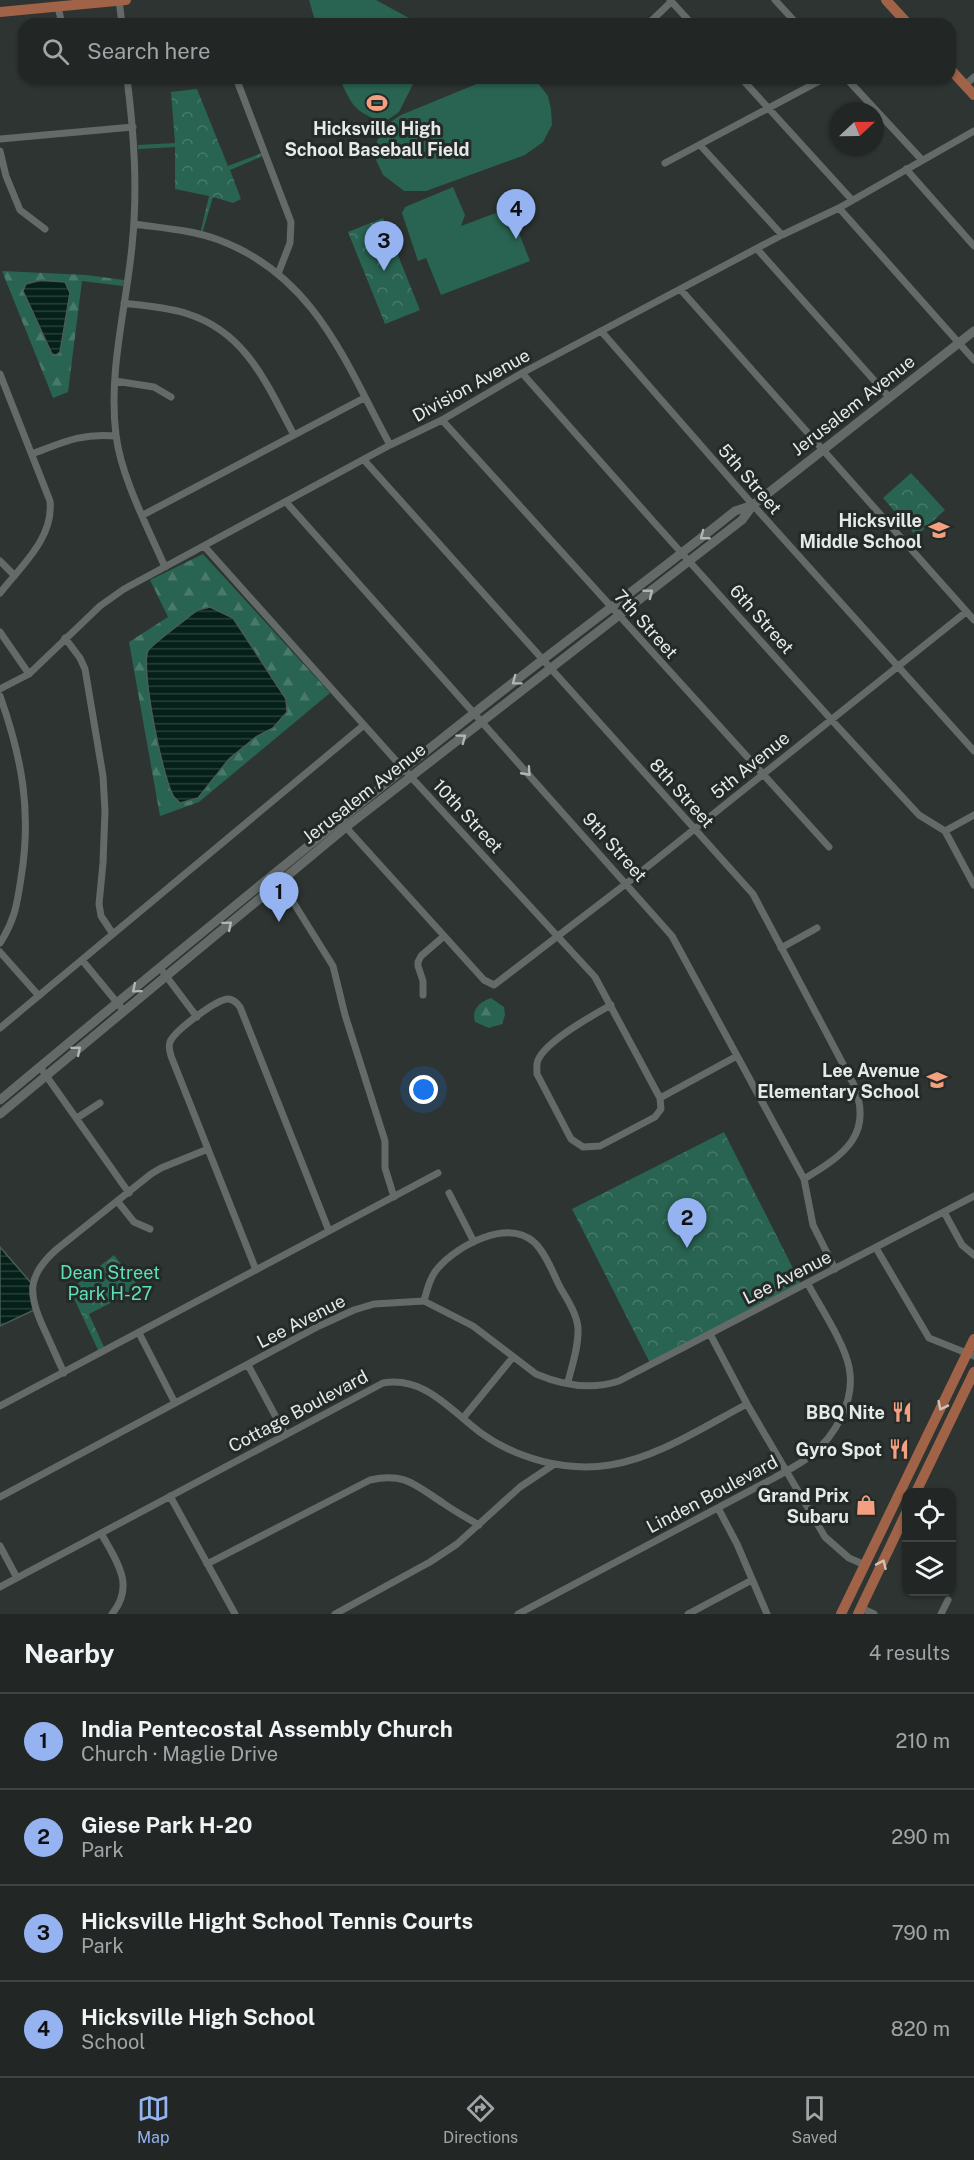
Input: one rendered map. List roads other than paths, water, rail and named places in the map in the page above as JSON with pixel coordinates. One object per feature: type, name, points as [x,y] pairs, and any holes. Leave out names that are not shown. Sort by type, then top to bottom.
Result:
[{"type":"main road","points":[[0,12],[126,0]]},
{"type":"main road","points":[[886,0],[902,18]]},
{"type":"main road","points":[[956,73],[969,81],[974,95]]},
{"type":"main road","name":"Jerusalem Avenue","points":[[407,773],[483,722],[690,561],[742,520],[753,505],[974,331]]},
{"type":"main road","name":"Jerusalem Avenue","points":[[0,1100],[164,972],[407,773],[474,713],[735,511],[753,505]]},
{"type":"main road","name":"Jerusalem Avenue","points":[[0,1114],[121,1007]]},
{"type":"main road","points":[[841,1614],[971,1355],[974,1339]]},
{"type":"main road","points":[[918,1488],[974,1372]]},
{"type":"main road","points":[[859,1611],[902,1521]]},
{"type":"street","points":[[119,0],[121,18]]},
{"type":"street","points":[[775,0],[792,18]]},
{"type":"street","points":[[654,18],[671,1],[687,18]]},
{"type":"street","points":[[58,7],[61,18]]},
{"type":"street","points":[[129,84],[136,170],[134,224],[115,363],[113,402],[116,436],[124,468],[165,567]]},
{"type":"street","points":[[238,84],[291,222],[290,243],[278,273]]},
{"type":"street","points":[[747,84],[852,200]]},
{"type":"street","points":[[665,163],[814,84]]},
{"type":"street","points":[[852,84],[922,160]]},
{"type":"street","points":[[0,139],[134,127]]},
{"type":"street","name":"Division Avenue","points":[[0,689],[29,674],[100,606],[124,589],[390,445],[442,420],[522,373],[839,208],[974,131]]},
{"type":"street","points":[[700,144],[782,236]]},
{"type":"street","points":[[0,151],[6,176],[20,210],[45,229]]},
{"type":"street","points":[[906,169],[974,246]]},
{"type":"street","points":[[839,208],[974,360]]},
{"type":"street","points":[[134,224],[190,232],[218,240],[253,256],[278,273],[299,293],[321,320],[390,445]]},
{"type":"street","points":[[758,249],[889,398]]},
{"type":"street","points":[[681,290],[974,620]]},
{"type":"street","points":[[124,303],[188,314],[224,332],[244,350],[258,368],[294,435]]},
{"type":"street","name":"5th Street","points":[[601,331],[753,505],[974,751]]},
{"type":"street","name":"6th Street","points":[[522,373],[831,720],[919,815],[945,831]]},
{"type":"street","points":[[0,374],[50,501],[50,519],[44,538],[0,593]]},
{"type":"street","points":[[115,381],[154,387],[171,397]]},
{"type":"street","points":[[143,515],[364,398]]},
{"type":"street","name":"7th Street","points":[[442,420],[829,847]]},
{"type":"street","points":[[32,454],[76,437],[116,436]]},
{"type":"street","name":"8th Street","points":[[364,460],[753,894],[853,1083],[860,1104],[859,1124],[851,1143],[840,1155],[804,1179]]},
{"type":"street","name":"9th Street","points":[[286,502],[672,936],[804,1179],[813,1225],[835,1269]]},
{"type":"street","name":"10th Street","points":[[204,546],[407,773],[595,977],[660,1098]]},
{"type":"street","points":[[0,561],[14,575]]},
{"type":"street","name":"5th Avenue","points":[[443,937],[484,980],[494,985],[627,883],[966,612]]},
{"type":"street","points":[[0,632],[29,674]]},
{"type":"street","points":[[65,638],[85,669],[103,776],[105,828],[99,904],[101,916],[113,934]]},
{"type":"street","points":[[0,696],[13,732],[20,761],[26,804],[26,823],[24,861],[16,912],[0,943]]},
{"type":"street","points":[[0,1028],[364,725]]},
{"type":"street","points":[[974,815],[945,831],[974,885]]},
{"type":"street","points":[[343,824],[443,937],[421,956],[418,962],[417,966],[423,981],[423,995]]},
{"type":"street","points":[[278,877],[333,966],[345,1015],[385,1141],[385,1168],[394,1197]]},
{"type":"street","points":[[781,948],[817,928]]},
{"type":"street","points":[[0,952],[39,996]]},
{"type":"street","points":[[82,960],[121,1007]]},
{"type":"street","points":[[164,972],[197,1017]]},
{"type":"street","points":[[256,1270],[169,1047],[175,1035],[212,1005],[227,999],[234,1001],[240,1007],[329,1231]]},
{"type":"street","points":[[611,1005],[587,1018],[545,1050],[536,1066],[537,1074],[571,1139],[583,1147],[600,1146],[655,1117],[661,1109],[660,1098],[736,1056]]},
{"type":"street","points":[[40,1067],[129,1193]]},
{"type":"street","points":[[77,1118],[100,1103]]},
{"type":"street","points":[[64,1373],[34,1308],[32,1296],[34,1281],[45,1260],[161,1168],[208,1149]]},
{"type":"street","points":[[0,1406],[438,1173]]},
{"type":"street","points":[[449,1193],[474,1242]]},
{"type":"street","name":"Lee Avenue","points":[[0,1497],[354,1310],[374,1304],[424,1301],[473,1326],[536,1374],[594,1387],[613,1383],[974,1196]]},
{"type":"street","points":[[118,1202],[134,1222],[150,1229]]},
{"type":"street","points":[[944,1212],[962,1245],[974,1255]]},
{"type":"street","points":[[424,1301],[429,1282],[436,1269],[474,1242],[495,1234],[511,1233],[526,1237],[540,1249],[574,1313],[578,1326],[568,1382]]},
{"type":"street","points":[[876,1248],[928,1338],[971,1355]]},
{"type":"street","name":"Linden Boulevard","points":[[518,1614],[786,1471],[810,1456],[828,1438],[840,1419],[849,1397],[850,1377],[847,1359],[808,1284]]},
{"type":"street","points":[[139,1333],[175,1403]]},
{"type":"street","points":[[710,1334],[747,1404],[831,1544],[849,1558],[865,1565]]},
{"type":"street","points":[[463,1418],[513,1357]]},
{"type":"street","points":[[248,1365],[285,1434]]},
{"type":"street","name":"Cottage Boulevard","points":[[0,1587],[285,1434],[375,1387],[392,1382],[407,1383],[422,1388],[492,1440],[553,1465],[610,1466],[635,1460],[747,1404]]},
{"type":"street","points":[[336,1614],[430,1562],[457,1544],[520,1487],[553,1465]]},
{"type":"street","points":[[207,1564],[370,1480],[386,1476],[415,1483],[442,1503],[479,1525]]},
{"type":"street","points":[[170,1496],[235,1614]]},
{"type":"street","points":[[718,1508],[767,1614]]},
{"type":"street","points":[[101,1533],[121,1570],[123,1581],[123,1594],[112,1614]]},
{"type":"street","points":[[0,1546],[17,1578]]},
{"type":"street","points":[[688,1614],[752,1580]]},
{"type":"street","points":[[941,1614],[948,1600]]},
{"type":"street","points":[[859,1611],[874,1614]]},
{"type":"place","name":"Hicksville High School Baseball Field","points":[[377,103]]},
{"type":"place","name":"Hicksville High School","points":[[516,239]]},
{"type":"place","name":"Hicksville Hight School Tennis Courts","points":[[384,271]]},
{"type":"place","name":"Hicksville Middle School","points":[[939,530]]},
{"type":"place","name":"India Pentecostal Assembly Church","points":[[279,922]]},
{"type":"place","name":"Lee Avenue Elementary School","points":[[937,1080]]},
{"type":"place","name":"Giese Park H-20","points":[[687,1248]]},
{"type":"place","name":"BBQ Nite","points":[[902,1412]]},
{"type":"place","name":"Gyro Spot","points":[[899,1449]]},
{"type":"place","name":"Grand Prix Subaru","points":[[866,1505]]},
{"type":"park label","name":"Dean Street Park H-27","points":[[110,1282]]}]
